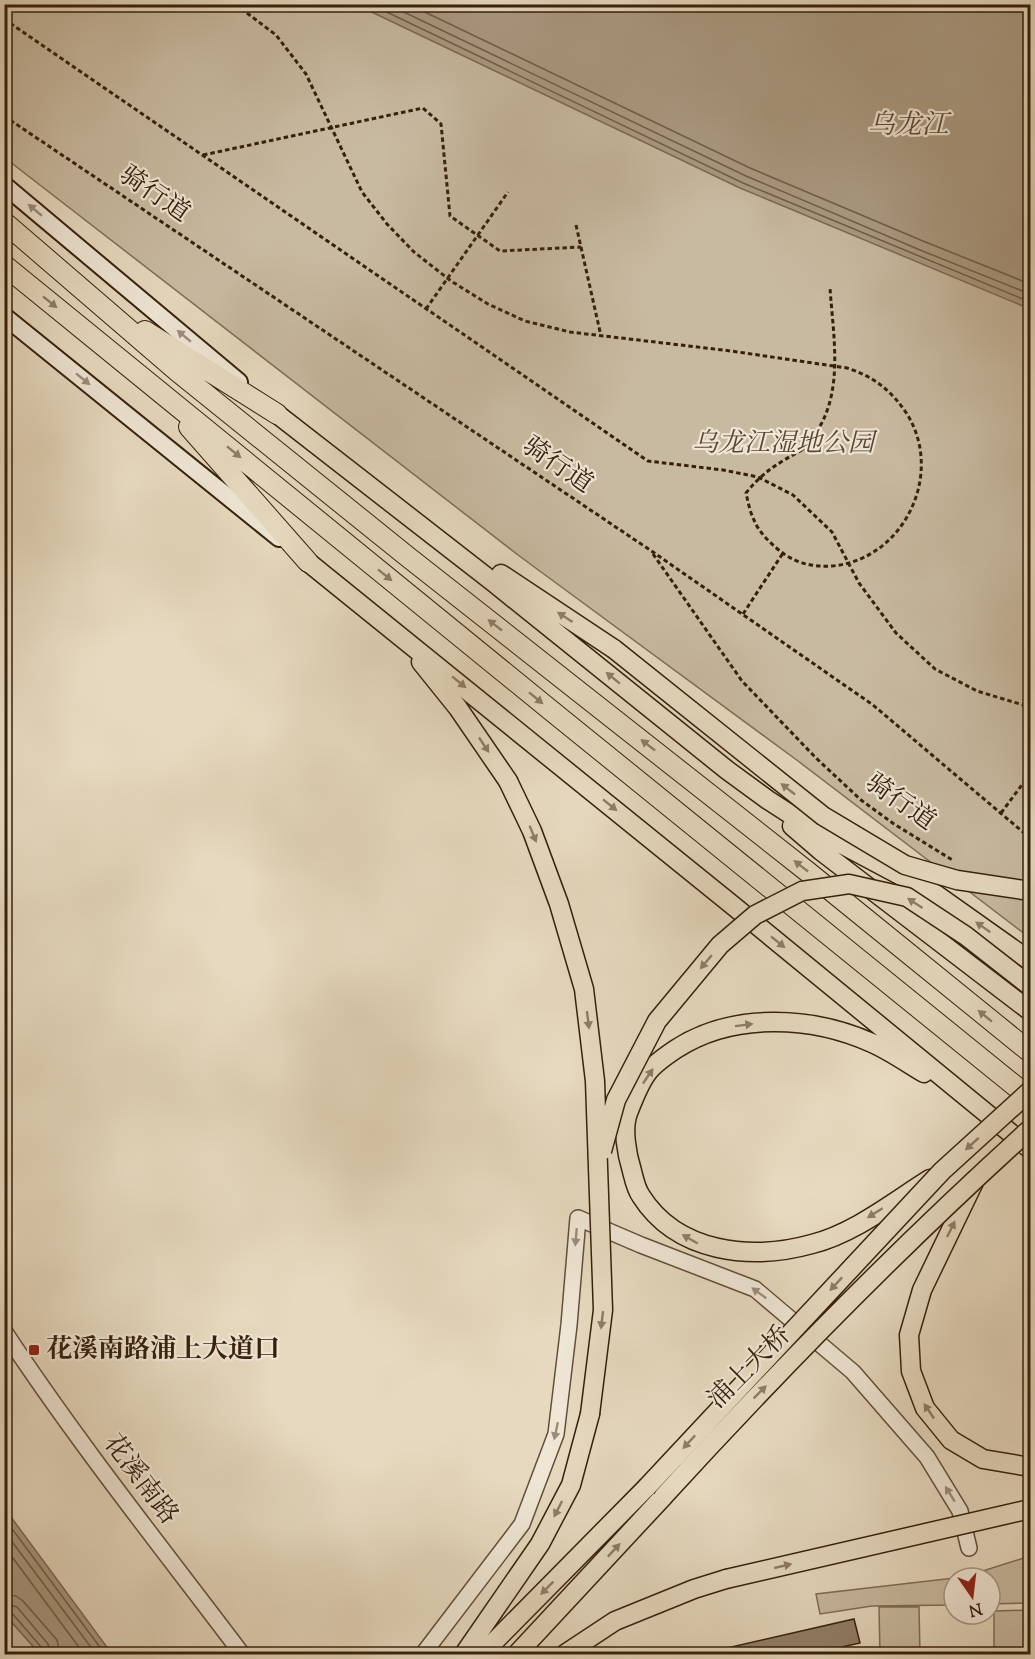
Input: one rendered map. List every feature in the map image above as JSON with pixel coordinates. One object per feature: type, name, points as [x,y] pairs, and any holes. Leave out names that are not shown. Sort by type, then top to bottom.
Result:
[{"type":"highway","points":[[4,222],[232,416],[808,872],[1030,1052]]},
{"type":"highway","points":[[4,265],[1030,1098]]},
{"type":"highway","points":[[89,296],[277,414]]},
{"type":"highway","points":[[150,382],[308,562]]},
{"type":"main road","points":[[4,185],[277,414],[493,582],[727,770],[821,851],[1030,1011]]},
{"type":"main road","points":[[4,316],[397,632],[979,1105],[1030,1149]]},
{"type":"main road","points":[[366,485],[614,650],[822,816],[905,865],[957,880],[1030,891]]},
{"type":"main road","points":[[397,632],[458,708],[508,781],[532,831],[559,904],[584,989],[595,1080],[603,1310],[590,1414],[571,1485],[545,1534],[464,1654]]},
{"type":"main road","points":[[727,770],[813,829],[938,895],[1030,961]]},
{"type":"main road","points":[[597,1171],[616,1100],[657,1021],[720,945],[755,915],[802,891],[849,884],[907,897],[966,936],[1030,986]]},
{"type":"main road","points":[[942,1172],[846,1231],[814,1244],[784,1251],[741,1252],[699,1244],[661,1222],[639,1195],[626,1152],[627,1115],[648,1072],[666,1055],[689,1041],[717,1029],[772,1022],[817,1026],[872,1043],[979,1105]]},
{"type":"main road","points":[[482,1654],[655,1492],[942,1172],[1030,1090]]},
{"type":"main road","name":"浦上大桥","points":[[517,1654],[655,1492],[747,1406],[975,1179],[1030,1129]]},
{"type":"main road","points":[[975,1179],[922,1290],[909,1335],[911,1371],[925,1408],[951,1440],[983,1459],[1030,1467]]},
{"type":"main road","points":[[565,1654],[615,1621],[694,1589],[726,1579],[1030,1509]]},
{"type":"street","points":[[423,1654],[522,1524],[556,1434],[569,1325],[578,1218],[755,1289],[782,1311],[853,1371],[927,1457],[960,1511],[969,1548]]},
{"type":"street","name":"花溪南路","points":[[4,1331],[86,1448],[242,1654]]},
{"type":"path","points":[[235,4],[276,35],[306,74],[362,192],[387,224],[414,252],[451,281],[488,304],[525,321],[570,332],[731,351],[847,369],[863,373],[887,388],[914,426],[921,458],[921,482],[913,506],[899,530],[878,550],[849,564],[819,567],[797,562],[774,547],[754,521],[746,494],[758,477],[775,464],[802,450],[818,430],[832,394],[835,353],[830,288]]},
{"type":"path","points":[[4,19],[648,461],[723,470],[758,477],[793,495],[832,532],[859,583],[896,633],[934,669],[976,691],[1030,707]]},
{"type":"path","points":[[203,155],[423,108],[441,124],[450,216],[500,251],[581,247]]},
{"type":"path","name":"骑行道","points":[[4,116],[650,550],[742,681],[816,758],[861,800],[894,824],[960,865]]},
{"type":"path","points":[[426,309],[508,192]]},
{"type":"path","points":[[576,225],[601,336]]},
{"type":"path","points":[[650,550],[873,705],[1030,838]]},
{"type":"path","points":[[742,615],[783,553]]},
{"type":"path","points":[[1000,813],[1030,774]]},
{"type":"green space","name":"乌龙江湿地公园","points":[[4,5],[425,5],[1030,280],[1030,938],[798,761],[518,555],[5,158]]},
{"type":"green space","points":[[1030,1556],[1030,1603],[1002,1604],[1002,1566],[999,1566]]},
{"type":"green space","points":[[942,1579],[942,1605],[872,1606],[820,1614],[816,1594]]},
{"type":"green space","points":[[879,1607],[919,1607],[920,1654],[880,1654]]},
{"type":"green space","points":[[1030,1610],[1030,1654],[994,1654],[994,1626],[1002,1626],[1002,1611]]},
{"type":"green space","points":[[4,1612],[8,1618],[40,1654],[5,1654]]},
{"type":"water","name":"乌龙江","points":[[357,5],[1030,5],[1030,309],[740,188]]},
{"type":"water","points":[[4,1506],[112,1654],[40,1654],[8,1618],[4,1612]]},
{"type":"building","points":[[854,1619],[860,1643],[811,1654],[718,1654],[718,1650]]},
{"type":"place","name":"花溪南路浦上大道口","points":[[34,1350]]}]
